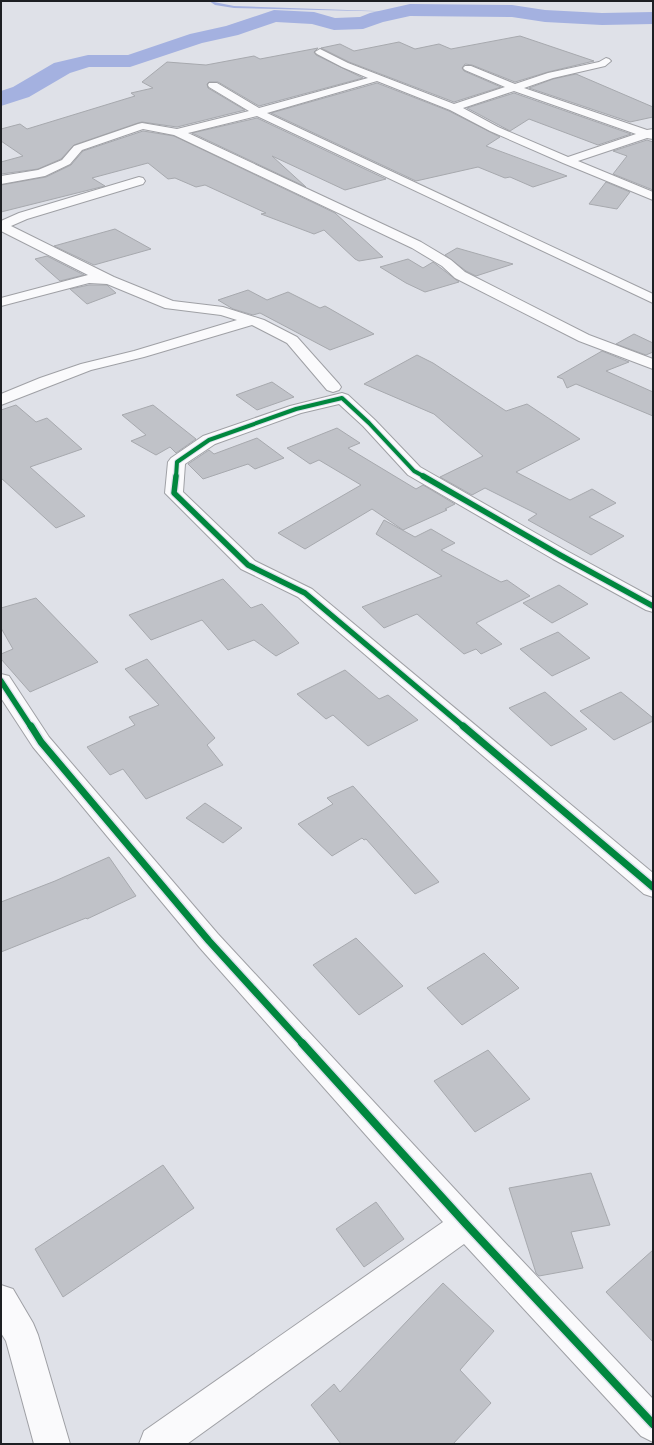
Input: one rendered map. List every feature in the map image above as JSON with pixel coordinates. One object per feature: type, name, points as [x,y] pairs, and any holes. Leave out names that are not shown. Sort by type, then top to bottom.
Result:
[{"type":"street","points":[[320,52],[345,65],[454,108],[567,162],[653,196]]},
{"type":"street","points":[[454,108],[552,75],[602,64],[606,61]]},
{"type":"street","points":[[468,68],[515,88],[651,134]]},
{"type":"street","points":[[177,132],[258,112],[378,78]]},
{"type":"street","points":[[212,85],[223,93],[258,112],[653,299]]},
{"type":"street","points":[[1,180],[41,173],[66,162],[78,148],[142,126],[177,132],[336,207],[354,217],[411,241],[446,261],[460,275],[584,338],[653,364]]},
{"type":"street","points":[[567,162],[651,134]]},
{"type":"street","points":[[1,226],[23,216],[139,181]]},
{"type":"street","points":[[1,226],[109,280],[170,305],[223,311],[259,323],[292,340],[333,387]]},
{"type":"street","points":[[1,302],[89,279],[109,280]]},
{"type":"street","points":[[1,400],[46,381],[86,367],[140,354],[252,321]]},
{"type":"street","points":[[653,606],[553,551],[414,471],[369,423],[342,398],[296,409],[209,440],[177,462],[174,493],[248,565],[305,593],[653,887]]},
{"type":"street","points":[[1,681],[41,742],[209,941],[466,1224],[653,1424]]},
{"type":"street","points":[[157,1444],[466,1224]]},
{"type":"street","points":[[1,1301],[21,1335],[52,1444]]},
{"type":"building","points":[[520,36],[594,61],[515,82],[472,65],[465,64],[462,68],[464,71],[501,87],[454,102],[349,62],[321,48],[340,44],[354,51],[399,42],[415,49],[439,44],[451,49]]},
{"type":"building","points":[[318,48],[314,52],[316,55],[363,78],[259,106],[218,82],[209,82],[207,84],[208,88],[245,110],[177,127],[142,122],[138,123],[74,145],[61,159],[38,169],[1,174],[1,162],[23,156],[1,141],[1,129],[20,124],[27,129],[135,96],[131,93],[153,88],[142,82],[167,62],[206,65],[254,56],[260,59]]},
{"type":"building","points":[[576,74],[653,107],[653,117],[630,122],[529,88],[553,79]]},
{"type":"building","points":[[377,83],[449,111],[500,137],[486,146],[567,176],[533,187],[510,177],[505,178],[478,167],[416,181],[271,113]]},
{"type":"building","points":[[514,93],[631,134],[598,145],[529,119],[510,131],[467,108]]},
{"type":"building","points":[[257,118],[386,179],[345,190],[272,156],[306,187],[192,133]]},
{"type":"building","points":[[143,131],[174,136],[335,213],[383,257],[359,261],[324,230],[314,234],[261,214],[266,213],[205,185],[196,187],[175,178],[168,179],[148,163],[92,178],[105,186],[1,212],[1,185],[46,177],[71,165],[83,151]]},
{"type":"building","points":[[647,140],[653,142],[653,190],[613,174],[627,156],[613,151]]},
{"type":"building","points":[[606,182],[630,192],[617,209],[589,204]]},
{"type":"building","points":[[115,229],[151,249],[94,265],[54,246]]},
{"type":"building","points":[[457,248],[513,264],[476,276],[466,271],[445,255]]},
{"type":"building","points":[[47,256],[84,275],[60,281],[35,259]]},
{"type":"building","points":[[408,259],[423,268],[433,262],[459,282],[425,292],[406,283],[380,267]]},
{"type":"building","points":[[89,285],[107,285],[116,293],[87,304],[70,289]]},
{"type":"building","points":[[248,290],[267,300],[288,292],[320,308],[325,306],[374,334],[330,350],[260,313],[253,315],[233,309],[218,300]]},
{"type":"building","points":[[634,334],[653,343],[653,352],[646,355],[616,344]]},
{"type":"building","points":[[602,351],[629,362],[606,371],[653,392],[653,416],[576,384],[567,388],[563,379],[557,377]]},
{"type":"building","points":[[417,355],[433,363],[506,411],[527,404],[580,439],[516,472],[570,500],[592,489],[616,503],[589,517],[624,536],[591,555],[528,520],[537,514],[485,488],[472,495],[440,477],[483,456],[434,414],[364,384]]},
{"type":"building","points":[[272,382],[294,397],[257,410],[236,395]]},
{"type":"building","points":[[16,405],[36,422],[47,418],[82,449],[30,467],[85,516],[56,528],[1,478],[1,410]]},
{"type":"building","points":[[153,405],[196,439],[176,453],[170,447],[156,455],[131,441],[146,435],[122,415]]},
{"type":"building","points":[[337,428],[360,443],[348,448],[416,489],[423,485],[455,504],[445,509],[447,510],[403,530],[372,509],[305,549],[278,533],[361,485],[319,460],[310,464],[287,448]]},
{"type":"building","points":[[257,438],[284,458],[255,469],[248,464],[203,479],[188,464],[209,450],[214,454]]},
{"type":"building","points":[[384,520],[415,537],[431,529],[455,543],[441,550],[501,582],[507,580],[530,596],[476,623],[502,644],[481,654],[476,649],[464,654],[417,614],[384,628],[362,607],[442,576],[376,534]]},
{"type":"building","points":[[223,579],[251,608],[262,604],[299,643],[276,656],[254,640],[228,650],[202,620],[151,640],[129,615]]},
{"type":"building","points":[[559,585],[588,604],[552,623],[523,603]]},
{"type":"building","points":[[36,598],[98,662],[30,692],[1,659],[1,654],[13,649],[1,628],[1,608]]},
{"type":"building","points":[[558,632],[590,658],[552,676],[520,649]]},
{"type":"building","points":[[147,659],[215,738],[207,745],[223,765],[146,799],[123,769],[110,775],[87,747],[135,725],[129,717],[159,705],[125,669]]},
{"type":"building","points":[[345,670],[379,699],[388,695],[418,720],[368,746],[333,715],[326,719],[297,694]]},
{"type":"building","points":[[545,692],[587,729],[551,746],[509,708]]},
{"type":"building","points":[[621,692],[653,718],[653,721],[614,740],[580,711]]},
{"type":"building","points":[[353,786],[439,882],[415,894],[366,839],[364,840],[362,838],[332,856],[298,824],[333,804],[327,798]]},
{"type":"building","points":[[205,803],[242,828],[223,843],[186,818]]},
{"type":"building","points":[[109,857],[136,896],[87,919],[86,918],[1,952],[1,902],[55,881]]},
{"type":"building","points":[[356,938],[403,986],[359,1015],[313,965]]},
{"type":"building","points":[[484,953],[519,988],[462,1025],[427,988]]},
{"type":"building","points":[[488,1050],[530,1099],[475,1132],[434,1081]]},
{"type":"building","points":[[163,1165],[194,1208],[63,1297],[35,1249]]},
{"type":"building","points":[[591,1173],[610,1225],[571,1232],[583,1268],[539,1276],[536,1273],[509,1188]]},
{"type":"building","points":[[376,1202],[404,1239],[364,1267],[336,1229]]},
{"type":"building","points":[[653,1250],[653,1342],[606,1292]]},
{"type":"building","points":[[443,1283],[494,1331],[460,1370],[491,1403],[453,1444],[341,1444],[311,1405],[334,1384],[340,1392]]},
{"type":"waterway","points":[[211,1],[216,4],[234,7],[402,12]]},
{"type":"waterway","points":[[1,99],[21,92],[62,68],[88,61],[130,61],[197,38],[231,31],[274,16],[314,18],[334,24],[363,23],[377,17],[410,10],[512,11],[545,16],[602,19],[653,18]]},
{"type":"cycle path","points":[[653,606],[560,555],[414,471],[369,423],[342,398],[296,409],[209,440],[177,462],[174,493],[248,565],[305,593],[653,887]]},
{"type":"cycle path","points":[[1,681],[41,742],[209,941],[466,1224],[653,1424]]}]
